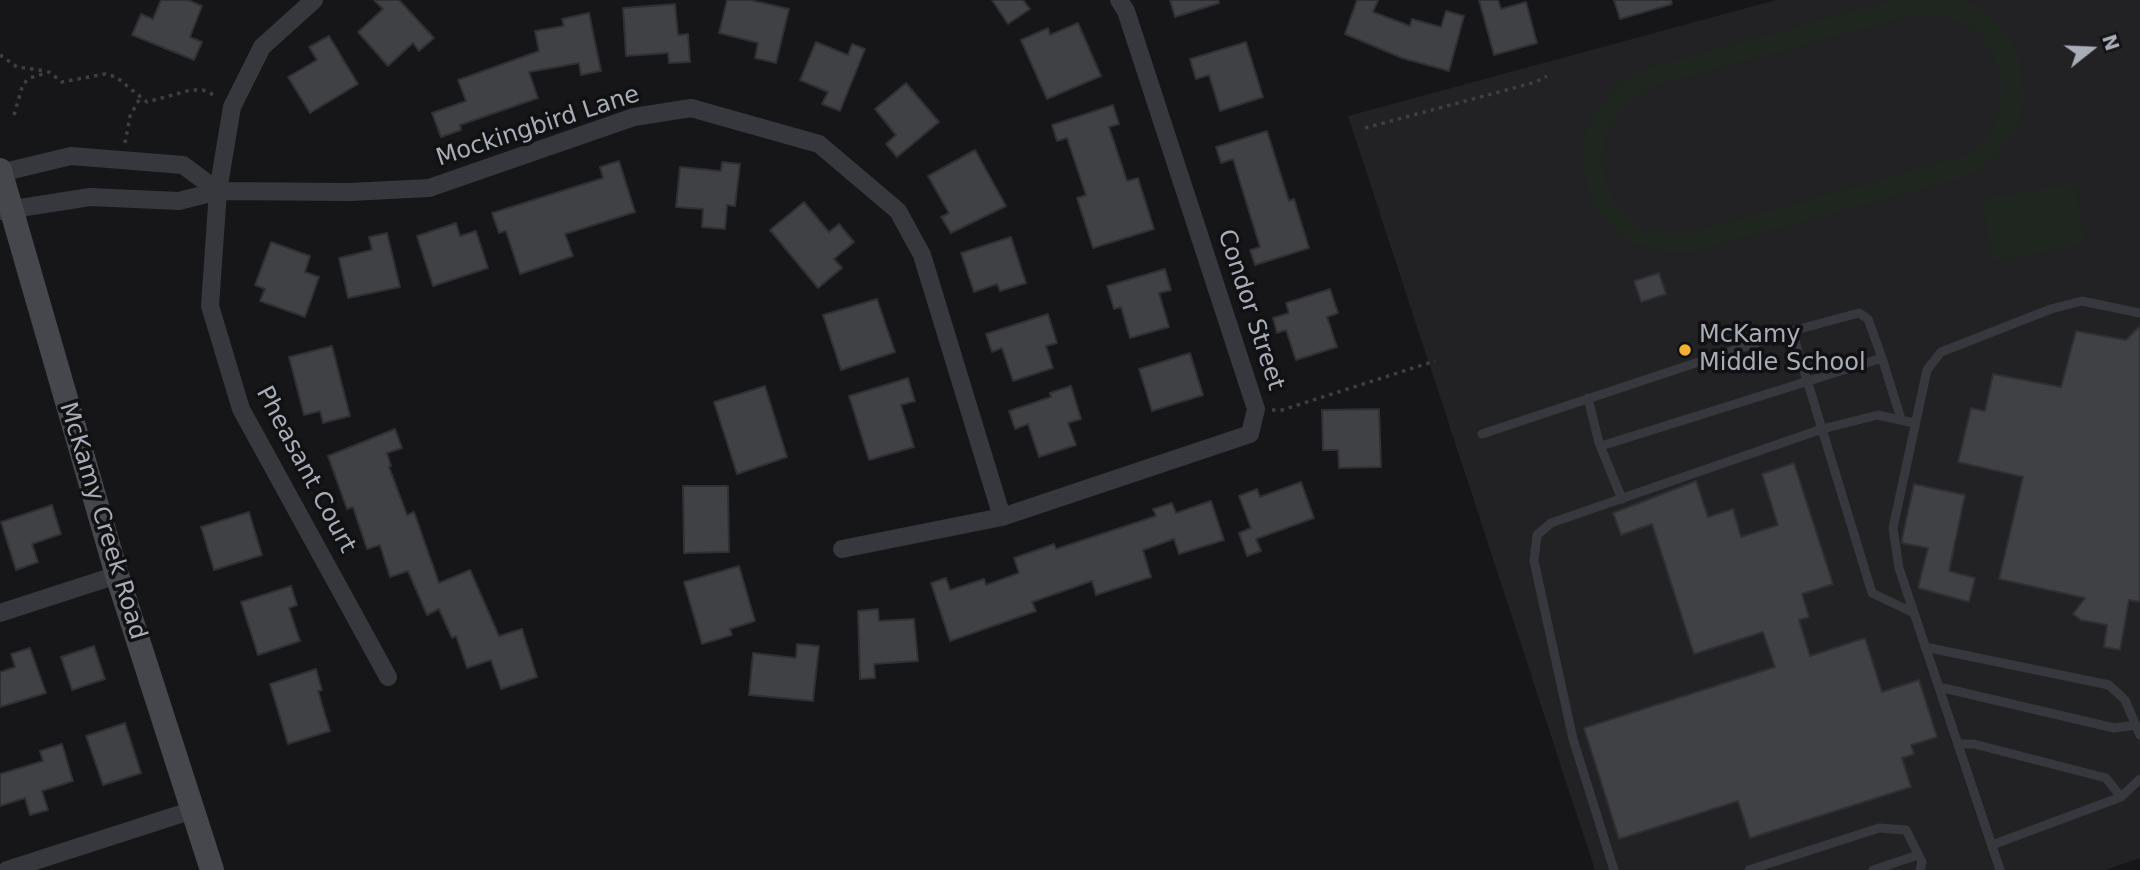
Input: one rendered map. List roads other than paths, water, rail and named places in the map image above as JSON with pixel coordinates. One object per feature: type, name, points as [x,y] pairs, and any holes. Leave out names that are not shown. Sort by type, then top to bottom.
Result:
[{"type":"street","name":"Pheasant Court","points":[[314,0],[262,47],[232,107],[218,191],[210,306],[241,409],[388,677]]},
{"type":"street","name":"Condor Street","points":[[842,549],[1002,517],[1250,434],[1256,409],[1126,11],[1119,0]]},
{"type":"street","name":"Mockingbird Lane","points":[[5,209],[90,197],[179,201],[218,191],[350,192],[429,188],[634,117],[691,108],[819,144],[898,211],[922,256],[1002,517]]},
{"type":"street","points":[[0,172],[71,156],[183,165],[218,191]]},
{"type":"street","name":"McKamy Creek Road","points":[[0,172],[5,209],[117,575],[212,870]]},
{"type":"street","points":[[0,613],[117,575]]},
{"type":"street","points":[[7,870],[193,810]]},
{"type":"lane","points":[[2000,870],[1899,568],[1893,528],[1927,370],[1941,352],[2051,309],[2082,301],[2140,313]]},
{"type":"lane","points":[[1482,434],[1792,331],[1859,313],[1871,326],[1900,419]]},
{"type":"lane","points":[[1792,331],[1872,593],[1914,613]]},
{"type":"lane","points":[[1601,446],[1882,358]]},
{"type":"lane","points":[[1588,398],[1601,446],[1622,499]]},
{"type":"lane","points":[[1614,870],[1573,739],[1533,551],[1537,536],[1551,523],[1822,429],[1871,415],[1885,414],[1914,423]]},
{"type":"lane","points":[[1925,647],[2109,685],[2125,700],[2140,735]]},
{"type":"lane","points":[[1939,687],[2114,728],[2136,725]]},
{"type":"lane","points":[[1958,744],[1975,744],[2106,778],[2121,797]]},
{"type":"lane","points":[[1992,845],[2121,797],[2140,779]]},
{"type":"lane","points":[[1749,870],[1879,828],[1906,830],[1922,862],[1920,870]]},
{"type":"lane","points":[[1872,870],[1918,855]]},
{"type":"place","name":"McKamy Middle School","points":[[1685,350]]}]
